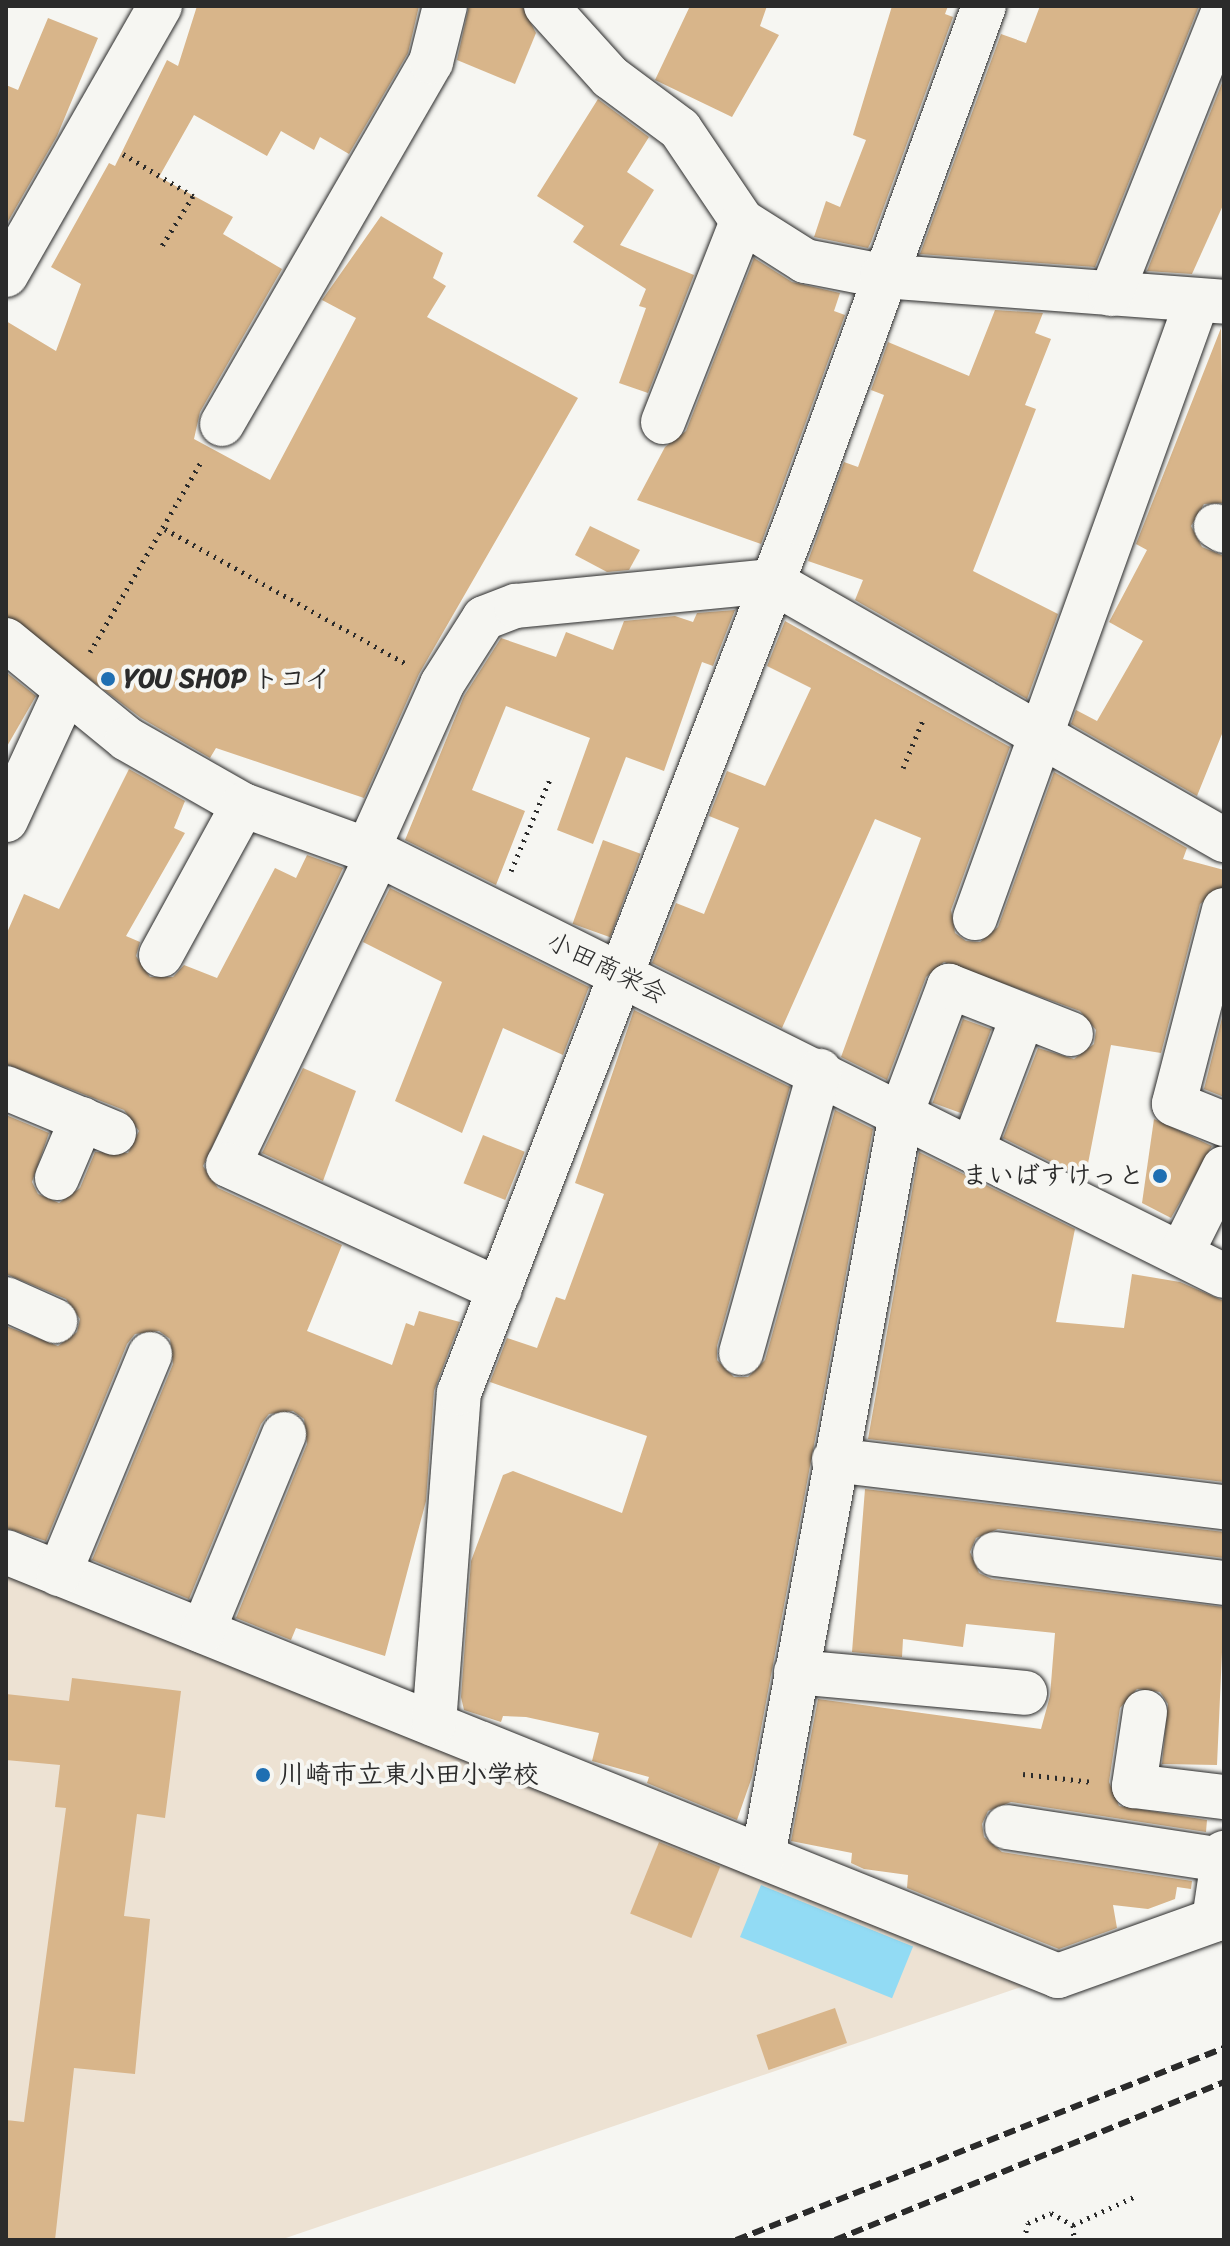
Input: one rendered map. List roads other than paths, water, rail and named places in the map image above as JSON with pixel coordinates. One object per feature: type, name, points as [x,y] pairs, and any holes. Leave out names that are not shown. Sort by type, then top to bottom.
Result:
[{"type":"street","points":[[6,275],[160,6]]},
{"type":"street","points":[[222,424],[431,62],[445,6]]},
{"type":"street","points":[[546,6],[610,77],[680,129],[742,221],[805,261],[882,276],[1111,294],[1214,294],[975,918]]},
{"type":"street","points":[[434,1724],[459,1393],[623,976],[984,6]]},
{"type":"street","points":[[1111,294],[1224,10]]},
{"type":"street","points":[[663,422],[742,221]]},
{"type":"street","points":[[500,1290],[228,1165],[373,852],[442,684],[484,618],[516,606],[771,581],[939,682],[1044,737],[1224,840]]},
{"type":"street","name":"小田商栄会","points":[[6,640],[127,739],[243,805],[373,852],[820,1071],[1224,1276]]},
{"type":"street","points":[[6,820],[66,690]]},
{"type":"street","points":[[161,955],[243,805]]},
{"type":"street","points":[[1224,910],[1174,1104],[1224,1124]]},
{"type":"street","points":[[763,1856],[834,1460],[901,1114],[949,986],[1071,1034]]},
{"type":"street","points":[[972,1150],[1023,1016]]},
{"type":"street","points":[[741,1353],[820,1071]]},
{"type":"street","points":[[6,1088],[98,1126],[57,1178]]},
{"type":"street","points":[[1181,1254],[1224,1168]]},
{"type":"street","points":[[6,1299],[55,1321]]},
{"type":"street","points":[[59,1574],[150,1354]]},
{"type":"street","points":[[203,1631],[284,1434]]},
{"type":"street","points":[[834,1460],[1224,1507]]},
{"type":"street","points":[[6,1552],[1058,1976],[1214,1920],[1224,1853]]},
{"type":"street","points":[[995,1554],[1224,1583]]},
{"type":"street","points":[[796,1672],[1025,1693]]},
{"type":"street","points":[[1145,1712],[1134,1786],[1224,1797]]},
{"type":"street","points":[[1007,1827],[1223,1860]]},
{"type":"water","points":[[761,1885],[913,1946],[892,1998],[740,1937]]},
{"type":"railway","points":[[736,2240],[1224,2048]]},
{"type":"railway","points":[[835,2240],[1224,2082]]},
{"type":"place","name":"YOU SHOP トコイ","points":[[108,679]]},
{"type":"place","name":"まいばすけっと","points":[[1160,1176]]},
{"type":"place","name":"川崎市立東小田小学校","points":[[263,1775]]}]
